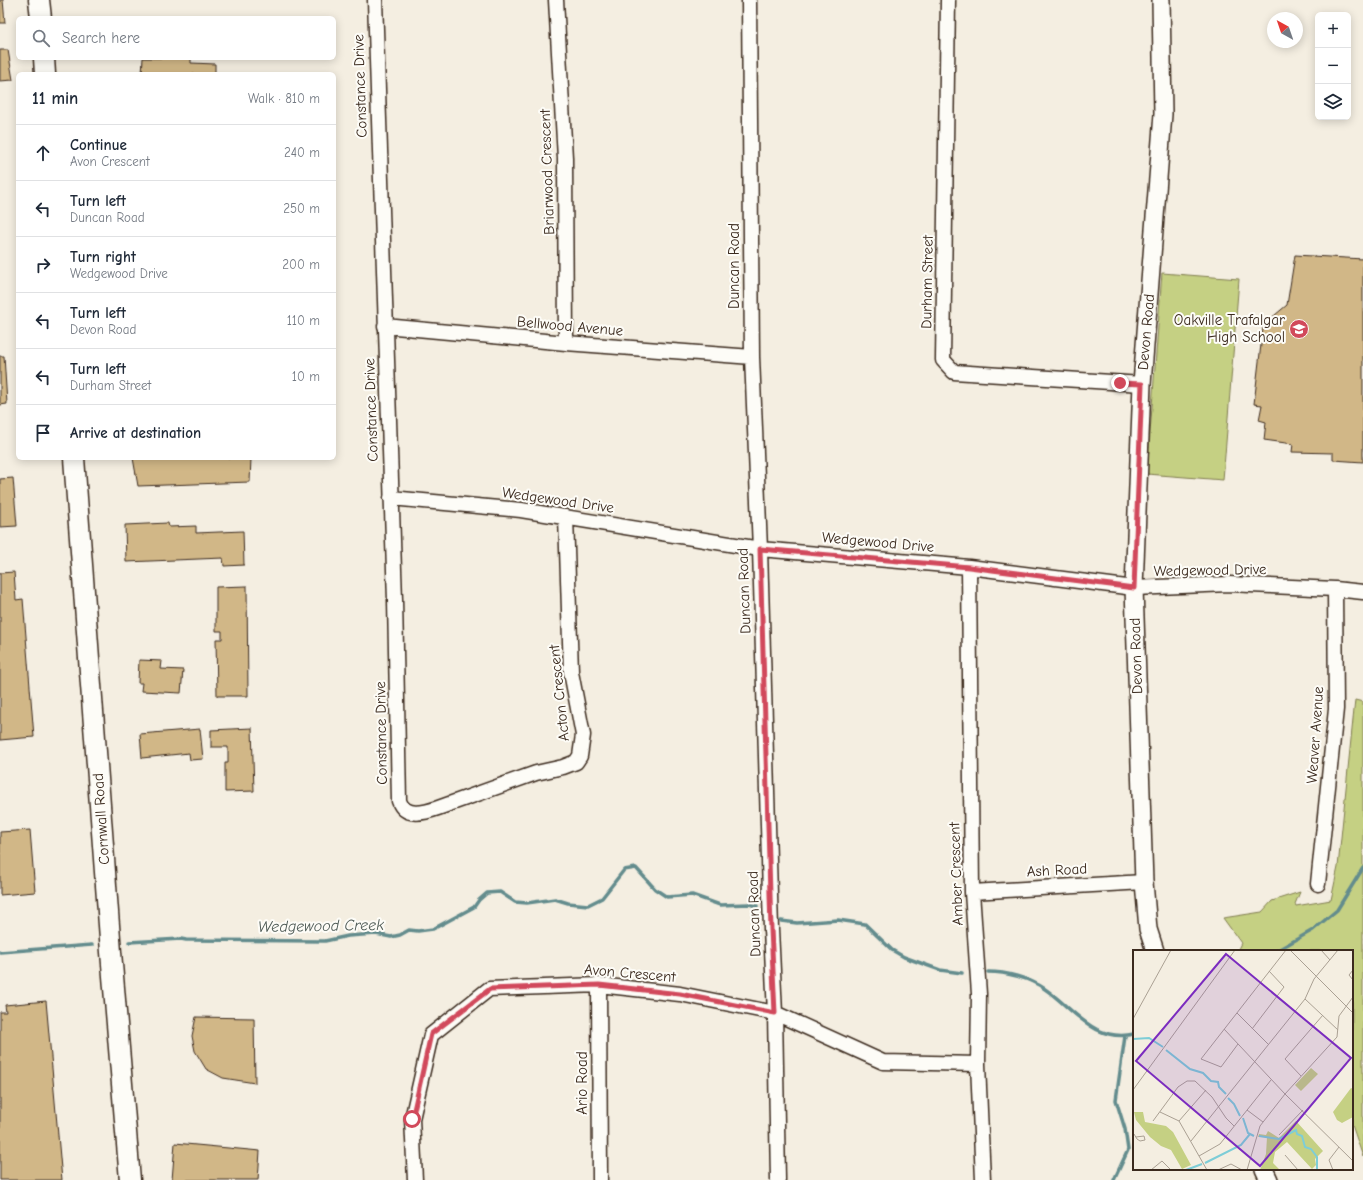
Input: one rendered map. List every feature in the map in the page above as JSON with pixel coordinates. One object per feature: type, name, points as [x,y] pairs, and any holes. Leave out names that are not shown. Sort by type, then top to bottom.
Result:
[{"type":"main road","points":[[40,0],[41,16]]},
{"type":"main road","points":[[44,60],[45,72]]},
{"type":"main road","name":"Cornwall Road","points":[[74,460],[111,952],[130,1180]]},
{"type":"street","name":"Constance Drive","points":[[375,0],[399,801],[400,805],[406,811],[411,812]]},
{"type":"street","name":"Briarwood Crescent","points":[[556,0],[565,158],[566,343]]},
{"type":"street","name":"Duncan Road","points":[[749,0],[752,357],[760,549],[775,1013],[778,1180]]},
{"type":"street","name":"Durham Street","points":[[948,0],[942,360],[954,372],[1142,384]]},
{"type":"street","name":"Devon Road","points":[[1155,950],[1148,929],[1144,882],[1134,588],[1142,384],[1164,114],[1161,0]]},
{"type":"street","name":"Bellwood Avenue","points":[[385,326],[566,343],[752,357]]},
{"type":"street","name":"Wedgewood Drive","points":[[391,498],[521,510],[760,549],[969,567],[1134,588],[1229,584],[1335,589],[1363,592]]},
{"type":"street","name":"Acton Crescent","points":[[411,812],[425,812],[536,774],[563,767],[576,762],[580,756],[583,735],[571,672],[566,517]]},
{"type":"street","name":"Amber Crescent","points":[[969,567],[972,892],[979,994],[978,1064],[983,1180]]},
{"type":"street","name":"Weaver Avenue","points":[[1318,884],[1336,709],[1335,589]]},
{"type":"street","name":"Ash Road","points":[[972,892],[1144,882]]},
{"type":"street","name":"Avon Crescent","points":[[415,1180],[412,1119],[431,1034],[490,989],[599,985],[680,994],[775,1013],[883,1062],[978,1064]]},
{"type":"street","name":"Ario Road","points":[[599,985],[600,1180]]},
{"type":"street","points":[[1264,1170],[1269,1180]]},
{"type":"green space","points":[[1162,273],[1239,279],[1223,480],[1147,474]]},
{"type":"green space","points":[[1355,700],[1363,702],[1363,1157],[1353,1128],[1353,950],[1238,950],[1241,943],[1223,918],[1262,912],[1272,901],[1300,892],[1295,904],[1296,906],[1331,900],[1338,867]]},
{"type":"building","points":[[0,0],[3,0],[5,23],[0,23]]},
{"type":"building","points":[[0,50],[8,50],[13,80],[0,81]]},
{"type":"building","points":[[143,60],[191,60],[191,63],[215,64],[215,72],[142,72]]},
{"type":"building","points":[[1295,255],[1363,259],[1363,462],[1333,460],[1333,453],[1292,452],[1293,444],[1264,440],[1266,422],[1259,420],[1262,405],[1254,404],[1264,319],[1269,320],[1287,305]]},
{"type":"building","points":[[0,356],[4,356],[7,404],[0,405]]},
{"type":"building","points":[[133,460],[251,460],[250,482],[138,486]]},
{"type":"building","points":[[13,478],[17,526],[0,527],[0,479]]},
{"type":"building","points":[[168,523],[169,527],[196,526],[196,533],[243,531],[244,565],[224,566],[223,558],[126,562],[125,525]]},
{"type":"building","points":[[14,572],[16,600],[23,599],[34,737],[0,740],[0,573]]},
{"type":"building","points":[[247,586],[248,696],[217,696],[216,639],[222,639],[222,631],[216,631],[216,587]]},
{"type":"building","points":[[139,660],[162,661],[161,669],[183,670],[181,693],[141,691],[142,683],[138,683]]},
{"type":"building","points":[[252,728],[254,791],[225,792],[225,763],[228,763],[228,747],[211,747],[211,730]]},
{"type":"building","points":[[200,729],[203,759],[190,760],[189,753],[142,758],[140,734]]},
{"type":"building","points":[[30,830],[35,892],[0,895],[0,832]]},
{"type":"building","points":[[46,1001],[62,1180],[0,1180],[0,1012],[6,1012],[5,1005]]},
{"type":"building","points":[[196,1017],[254,1018],[255,1083],[223,1078],[206,1069],[195,1051],[192,1036]]},
{"type":"building","points":[[175,1143],[260,1151],[258,1180],[172,1180]]},
{"type":"waterway","name":"Wedgewood Creek","points":[[129,942],[181,939],[325,941],[348,936],[376,934],[391,937],[400,935],[409,930],[418,931],[433,929],[474,907],[487,893],[500,892],[515,902],[527,903],[555,899],[568,903],[588,905],[602,898],[624,870],[636,868],[655,889],[667,897],[692,895],[720,905],[749,904],[757,906]]},
{"type":"waterway","name":"Wedgewood Creek","points":[[1278,950],[1313,930],[1337,910],[1363,868]]},
{"type":"waterway","name":"Wedgewood Creek","points":[[781,921],[797,923],[838,920],[865,924],[892,950],[904,957],[940,970],[962,973]]},
{"type":"waterway","name":"Wedgewood Creek","points":[[0,952],[92,945]]},
{"type":"waterway","name":"Wedgewood Creek","points":[[988,972],[1018,976],[1039,985],[1056,997],[1085,1022],[1107,1034],[1133,1034]]},
{"type":"waterway","points":[[1114,1180],[1128,1150],[1125,1129],[1116,1100],[1125,1036]]},
{"type":"place","name":"Oakville Trafalgar High School","points":[[1299,329]]},
{"type":"route","points":[[412,1119],[431,1034],[490,989],[599,985],[680,994],[775,1013],[771,929],[760,549],[969,567],[1134,588],[1142,384],[1120,383]]}]
